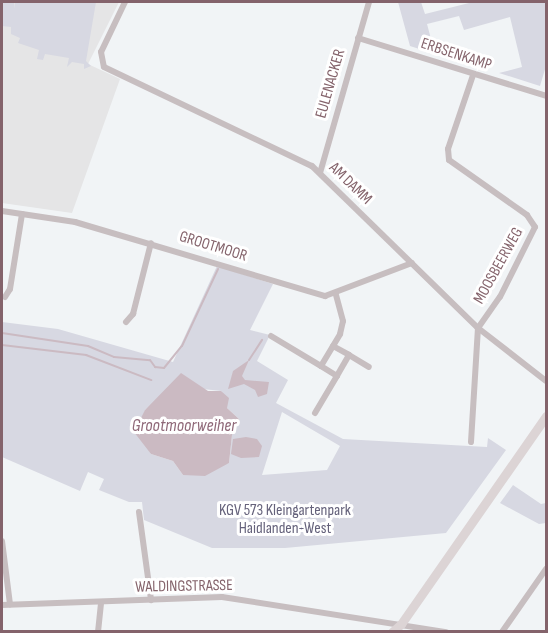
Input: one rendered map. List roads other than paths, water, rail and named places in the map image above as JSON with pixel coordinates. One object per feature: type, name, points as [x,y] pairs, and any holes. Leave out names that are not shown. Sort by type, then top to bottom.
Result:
[{"type":"main road","points":[[392,632],[401,628],[469,523],[546,416]]},
{"type":"street","name":"AM DAMM","points":[[125,2],[100,60],[105,67],[320,173],[478,328],[546,381]]},
{"type":"street","name":"EULENACKER","points":[[320,173],[369,2]]},
{"type":"street","name":"ERBSENKAMP","points":[[358,38],[546,96]]},
{"type":"street","name":"MOOSBEERWEG","points":[[471,442],[478,328],[500,297],[535,227],[527,215],[449,160],[448,149],[473,75]]},
{"type":"street","name":"GROOTMOOR","points":[[2,211],[75,222],[316,294],[336,295]]},
{"type":"street","points":[[4,297],[10,289],[22,214]]},
{"type":"street","points":[[126,322],[133,314],[151,243]]},
{"type":"street","points":[[321,366],[333,346],[343,321],[336,295],[411,263]]},
{"type":"street","points":[[271,336],[337,376]]},
{"type":"street","points":[[333,346],[369,367]]},
{"type":"street","points":[[315,413],[350,355]]},
{"type":"street","points":[[139,512],[151,600]]},
{"type":"street","points":[[2,541],[10,604]]},
{"type":"street","points":[[502,632],[546,569]]},
{"type":"street","name":"WALDINGSTRASSE","points":[[2,604],[222,597],[401,628],[446,632]]},
{"type":"street","points":[[98,632],[101,602]]},
{"type":"water","points":[[249,360],[242,376],[245,380],[269,382],[267,394],[258,397],[255,390],[244,384],[228,389],[233,371]]},
{"type":"water","name":"Grootmoorweiher","points":[[181,373],[208,391],[221,391],[229,398],[227,408],[239,419],[232,435],[229,463],[205,476],[183,475],[173,461],[151,454],[134,432],[145,410]]},
{"type":"water","points":[[246,437],[257,439],[262,446],[259,457],[241,458],[231,454],[233,439]]},
{"type":"waterway","points":[[2,333],[88,346],[114,357],[150,360],[155,367],[164,368],[182,346],[218,269]]},
{"type":"waterway","points":[[249,360],[262,340]]},
{"type":"waterway","points":[[2,345],[86,355],[151,380]]},
{"type":"park label","name":"KGV 573 Kleingartenpark Haidlanden-West","points":[[285,520]]}]
